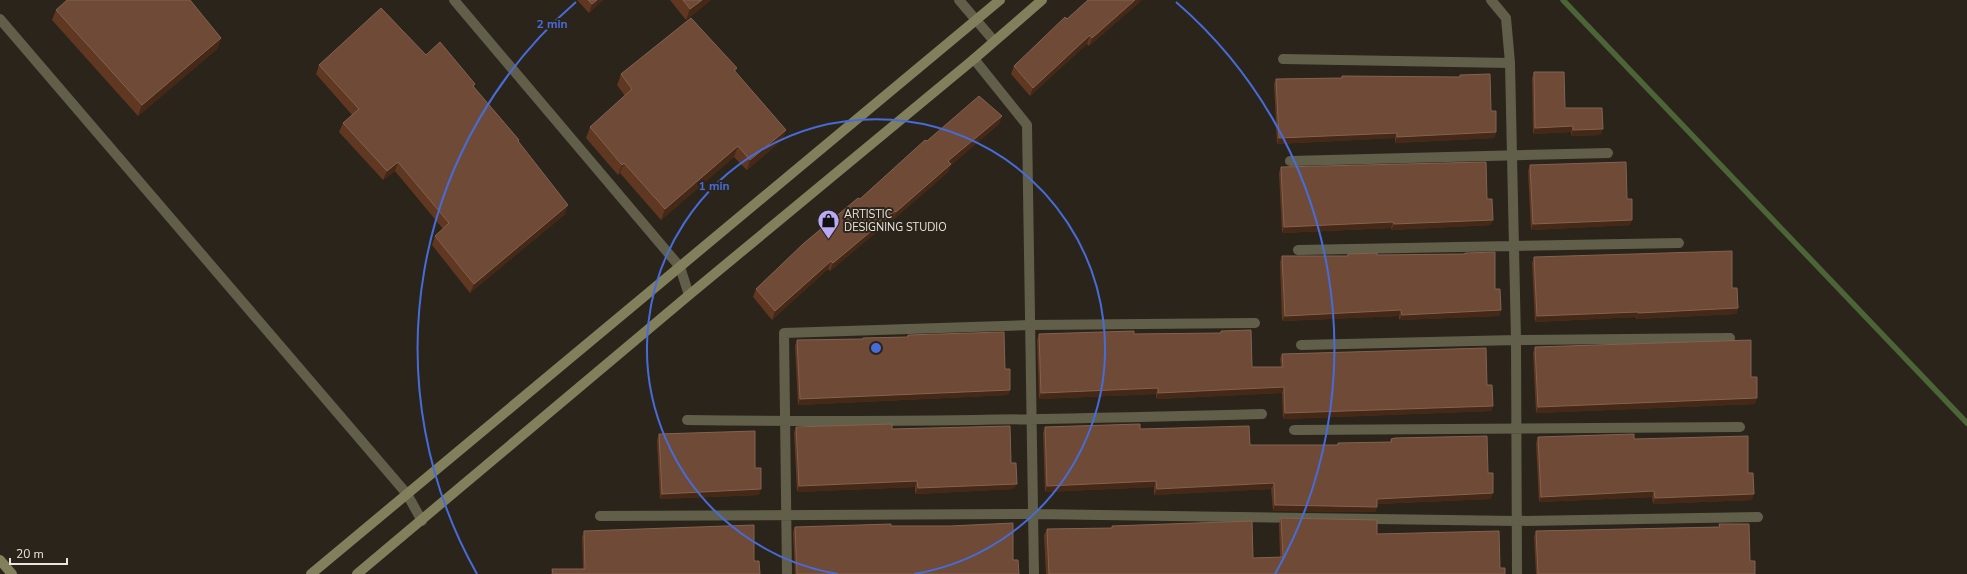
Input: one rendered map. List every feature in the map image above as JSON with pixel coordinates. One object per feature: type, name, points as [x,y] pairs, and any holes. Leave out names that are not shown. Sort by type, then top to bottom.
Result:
[{"type":"main road","points":[[311,574],[1000,0]]},
{"type":"main road","points":[[357,574],[689,294],[974,59],[1042,0]]},
{"type":"main road","points":[[0,560],[12,574]]},
{"type":"street","points":[[454,0],[680,267],[689,294]]},
{"type":"street","points":[[959,0],[994,41]]},
{"type":"street","points":[[1491,0],[1506,18],[1510,63],[1516,340],[1517,574]]},
{"type":"street","points":[[0,19],[407,494],[422,520]]},
{"type":"street","points":[[974,59],[1027,125],[1034,574]]},
{"type":"street","points":[[1283,59],[1510,63]]},
{"type":"street","points":[[1290,161],[1512,154],[1608,153]]},
{"type":"street","points":[[1298,250],[1679,243]]},
{"type":"street","points":[[787,574],[784,332],[1030,325],[1255,323]]},
{"type":"street","points":[[1301,345],[1516,340],[1730,338]]},
{"type":"street","points":[[687,420],[1032,420],[1262,414]]},
{"type":"street","points":[[1294,430],[1740,427]]},
{"type":"street","points":[[600,516],[1033,514],[1517,521],[1758,517]]},
{"type":"building","points":[[67,0],[190,0],[221,38],[142,105],[56,10]]},
{"type":"building","points":[[588,0],[597,0],[592,4]]},
{"type":"building","points":[[683,0],[702,0],[690,9]]},
{"type":"building","points":[[1088,0],[1135,0],[1092,38],[1090,35],[1033,88],[1014,66],[1065,17],[1067,19]]},
{"type":"building","points":[[381,8],[426,55],[440,42],[475,84],[473,86],[519,140],[518,141],[568,205],[474,284],[435,236],[449,223],[398,162],[387,171],[343,123],[359,109],[319,65]]},
{"type":"building","points":[[691,18],[737,68],[734,70],[786,130],[750,160],[738,146],[665,209],[624,163],[622,165],[590,127],[632,89],[621,74]]},
{"type":"building","points":[[1534,72],[1564,72],[1565,108],[1602,108],[1603,129],[1573,130],[1573,126],[1535,128]]},
{"type":"building","points":[[1490,74],[1491,111],[1496,111],[1496,132],[1397,137],[1397,133],[1279,138],[1276,79],[1342,78],[1342,76],[1460,77],[1460,75]]},
{"type":"building","points":[[979,96],[1002,116],[948,161],[951,164],[896,212],[895,211],[833,263],[831,261],[775,311],[756,289],[803,244],[858,198],[860,199],[925,140],[927,141]]},
{"type":"building","points":[[1486,162],[1487,199],[1492,199],[1493,220],[1394,224],[1393,222],[1284,227],[1281,167]]},
{"type":"building","points":[[1626,162],[1627,199],[1632,199],[1632,220],[1533,224],[1530,165]]},
{"type":"building","points":[[1732,251],[1732,288],[1737,288],[1738,308],[1537,316],[1534,257]]},
{"type":"building","points":[[1495,252],[1495,289],[1500,289],[1501,310],[1402,315],[1401,310],[1285,316],[1282,256],[1348,256],[1348,254],[1377,253],[1377,255],[1465,254]]},
{"type":"building","points":[[1251,330],[1252,367],[1283,367],[1282,354],[1486,348],[1487,385],[1492,385],[1493,406],[1285,413],[1284,387],[1158,393],[1158,388],[1041,393],[1039,334],[1134,331],[1134,334],[1221,333],[1221,331]]},
{"type":"building","points":[[1004,332],[1005,369],[1010,369],[1010,390],[800,399],[797,340],[863,339],[908,337],[908,335]]},
{"type":"building","points":[[1751,340],[1751,377],[1757,377],[1757,398],[1538,407],[1535,347]]},
{"type":"building","points":[[892,424],[892,429],[1010,426],[1011,463],[1016,463],[1017,484],[918,488],[917,481],[799,486],[796,427]]},
{"type":"building","points":[[1140,424],[1140,429],[1249,426],[1250,445],[1338,445],[1338,443],[1392,442],[1391,439],[1395,438],[1487,436],[1488,473],[1493,473],[1493,493],[1377,499],[1377,507],[1275,505],[1274,483],[1157,489],[1156,481],[1047,486],[1045,427]]},
{"type":"building","points":[[755,431],[755,468],[761,468],[761,489],[662,494],[659,434]]},
{"type":"building","points":[[1634,434],[1634,439],[1748,436],[1748,473],[1753,473],[1754,494],[1655,498],[1654,491],[1541,497],[1538,437]]},
{"type":"building","points":[[1281,518],[1377,520],[1377,534],[1499,531],[1500,568],[1505,568],[1505,574],[1049,574],[1047,529],[1112,528],[1112,526],[1252,521],[1253,558],[1283,557]]},
{"type":"building","points":[[1013,523],[1013,560],[1018,560],[1019,574],[797,574],[795,527],[891,524],[891,526],[950,526]]},
{"type":"building","points":[[1719,524],[1749,524],[1750,561],[1755,561],[1755,574],[1538,574],[1536,531],[1720,527]]},
{"type":"building","points":[[754,525],[754,561],[759,561],[760,574],[553,574],[552,569],[585,569],[584,531]]},
{"type":"waterway","points":[[1563,0],[1967,423]]},
{"type":"place","name":"ARTISTIC DESIGNING STUDIO","points":[[828,240]]}]
